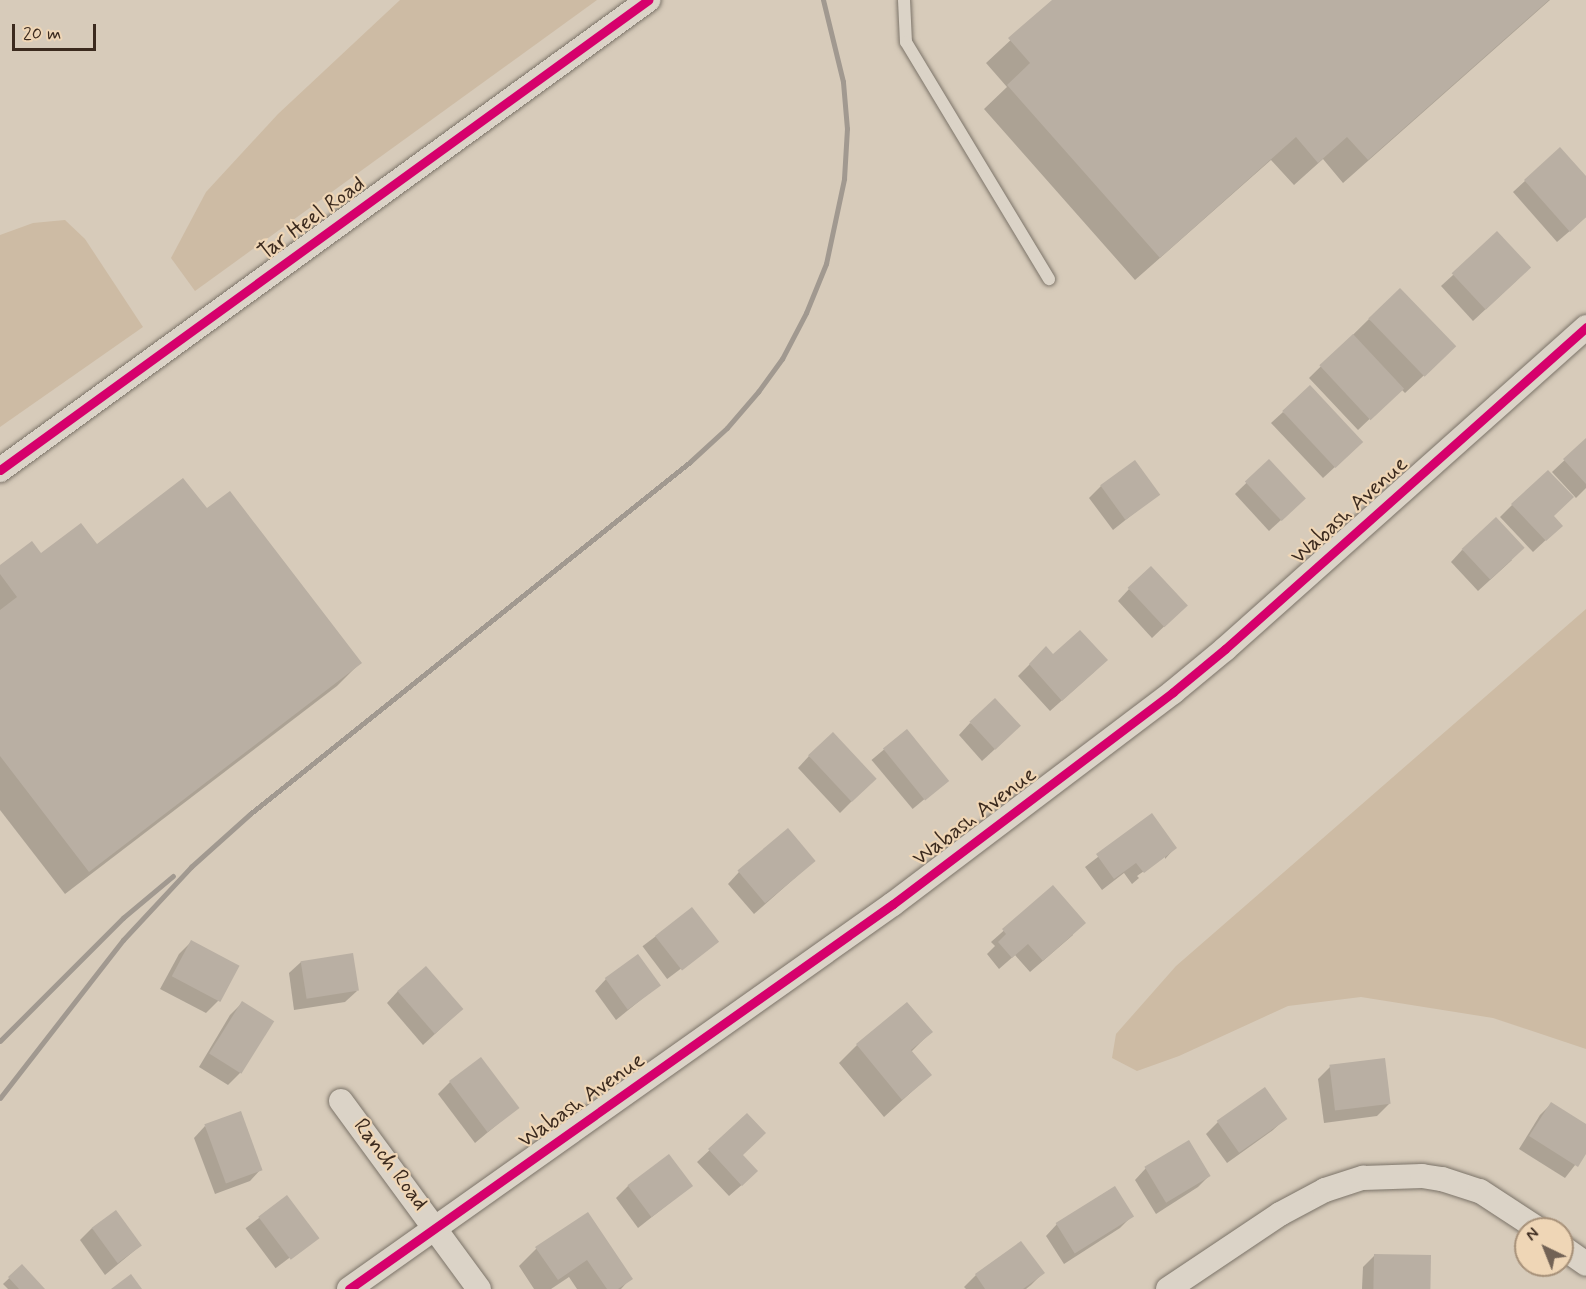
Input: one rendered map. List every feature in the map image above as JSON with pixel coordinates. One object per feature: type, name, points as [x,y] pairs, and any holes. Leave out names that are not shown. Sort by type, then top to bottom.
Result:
[{"type":"street","name":"Tar Heel Road","points":[[0,470],[648,0]]},
{"type":"street","name":"Wabash Avenue","points":[[349,1289],[893,904],[1173,692],[1225,649],[1586,327]]},
{"type":"street","name":"Ranch Road","points":[[341,1101],[479,1289]]},
{"type":"street","points":[[1168,1289],[1280,1214],[1325,1190],[1363,1178],[1383,1175],[1442,1179],[1480,1191],[1520,1217]]},
{"type":"lane","points":[[904,0],[906,42],[1049,279]]},
{"type":"shaded area","points":[[400,0],[597,0],[195,291],[171,258],[206,192],[278,114]]},
{"type":"shaded area","points":[[65,220],[85,239],[143,327],[0,427],[0,235],[33,223]]},
{"type":"shaded area","points":[[1586,609],[1586,1049],[1493,1018],[1361,997],[1288,1006],[1179,1056],[1137,1071],[1112,1058],[1116,1034],[1176,966]]},
{"type":"building","points":[[1052,0],[1549,0],[1368,160],[1347,137],[1318,163],[1296,137],[1160,258],[1007,85],[1030,63],[1008,38]]},
{"type":"building","points":[[1560,147],[1586,176],[1586,217],[1570,232],[1524,180]]},
{"type":"building","points":[[1497,231],[1531,268],[1486,310],[1452,273]]},
{"type":"building","points":[[1400,288],[1456,346],[1425,377],[1368,319]]},
{"type":"building","points":[[1353,334],[1404,389],[1371,420],[1319,365]]},
{"type":"building","points":[[1310,385],[1363,442],[1335,468],[1282,411]]},
{"type":"building","points":[[1586,438],[1586,484],[1563,459]]},
{"type":"building","points":[[1269,459],[1306,498],[1282,521],[1245,482]]},
{"type":"building","points":[[1135,460],[1160,495],[1125,520],[1100,485]]},
{"type":"building","points":[[1548,470],[1574,497],[1554,516],[1563,526],[1546,541],[1511,504]]},
{"type":"building","points":[[183,478],[207,508],[230,491],[362,663],[89,872],[0,756],[0,610],[17,597],[0,574],[0,565],[32,541],[41,553],[81,523],[97,544]]},
{"type":"building","points":[[1496,517],[1525,548],[1490,580],[1462,549]]},
{"type":"building","points":[[1151,566],[1188,605],[1164,627],[1128,588]]},
{"type":"building","points":[[1080,630],[1108,660],[1062,701],[1029,664],[1046,646],[1053,654]]},
{"type":"building","points":[[995,698],[1021,726],[995,750],[969,722]]},
{"type":"building","points":[[907,729],[949,781],[925,801],[883,749]]},
{"type":"building","points":[[833,732],[877,779],[852,802],[808,755]]},
{"type":"building","points":[[1152,813],[1177,848],[1144,873],[1136,863],[1114,879],[1096,854]]},
{"type":"building","points":[[788,828],[816,861],[765,903],[737,870]]},
{"type":"building","points":[[1053,885],[1086,923],[1043,961],[1028,944],[1012,958],[998,942],[1006,934],[1002,929]]},
{"type":"building","points":[[692,907],[719,942],[682,971],[655,936]]},
{"type":"building","points":[[191,940],[240,966],[220,1002],[172,976]]},
{"type":"building","points":[[353,953],[359,991],[307,999],[301,961]]},
{"type":"building","points":[[638,954],[661,986],[628,1010],[605,978]]},
{"type":"building","points":[[426,966],[463,1009],[435,1034],[397,991]]},
{"type":"building","points":[[242,1001],[274,1021],[241,1074],[209,1054]]},
{"type":"building","points":[[907,1002],[933,1032],[911,1050],[932,1075],[902,1100],[856,1044]]},
{"type":"building","points":[[481,1057],[520,1108],[488,1132],[449,1081]]},
{"type":"building","points":[[1385,1058],[1391,1104],[1335,1110],[1329,1065]]},
{"type":"building","points":[[1265,1087],[1287,1119],[1239,1153],[1217,1121]]},
{"type":"building","points":[[1551,1102],[1586,1124],[1586,1154],[1578,1167],[1529,1136]]},
{"type":"building","points":[[241,1111],[263,1170],[226,1184],[204,1124]]},
{"type":"building","points":[[747,1113],[766,1133],[743,1155],[758,1171],[742,1186],[708,1149]]},
{"type":"building","points":[[1189,1140],[1211,1176],[1166,1203],[1144,1167]]},
{"type":"building","points":[[669,1154],[693,1186],[652,1217],[627,1185]]},
{"type":"building","points":[[1115,1186],[1134,1217],[1075,1254],[1056,1223]]},
{"type":"building","points":[[287,1195],[319,1238],[291,1260],[258,1217]]},
{"type":"building","points":[[116,1210],[142,1246],[118,1263],[92,1228]]},
{"type":"building","points":[[588,1212],[633,1279],[618,1289],[607,1289],[587,1260],[558,1280],[535,1247]]},
{"type":"building","points":[[1021,1241],[1045,1273],[1023,1289],[985,1289],[975,1274]]},
{"type":"building","points":[[1374,1254],[1431,1255],[1430,1289],[1373,1289]]},
{"type":"building","points":[[22,1264],[45,1289],[19,1289],[8,1277]]},
{"type":"building","points":[[131,1274],[142,1289],[111,1289]]},
{"type":"railway","points":[[0,1098],[123,940],[191,867],[250,814],[690,462],[727,428],[758,392],[782,359],[806,313],[826,264],[844,179],[847,129],[843,82],[823,0]]},
{"type":"railway","points":[[0,1041],[123,918],[173,876]]},
{"type":"cycle path","points":[[0,470],[648,0]]},
{"type":"cycle path","points":[[349,1289],[893,904],[1173,692],[1225,649],[1586,327]]}]
